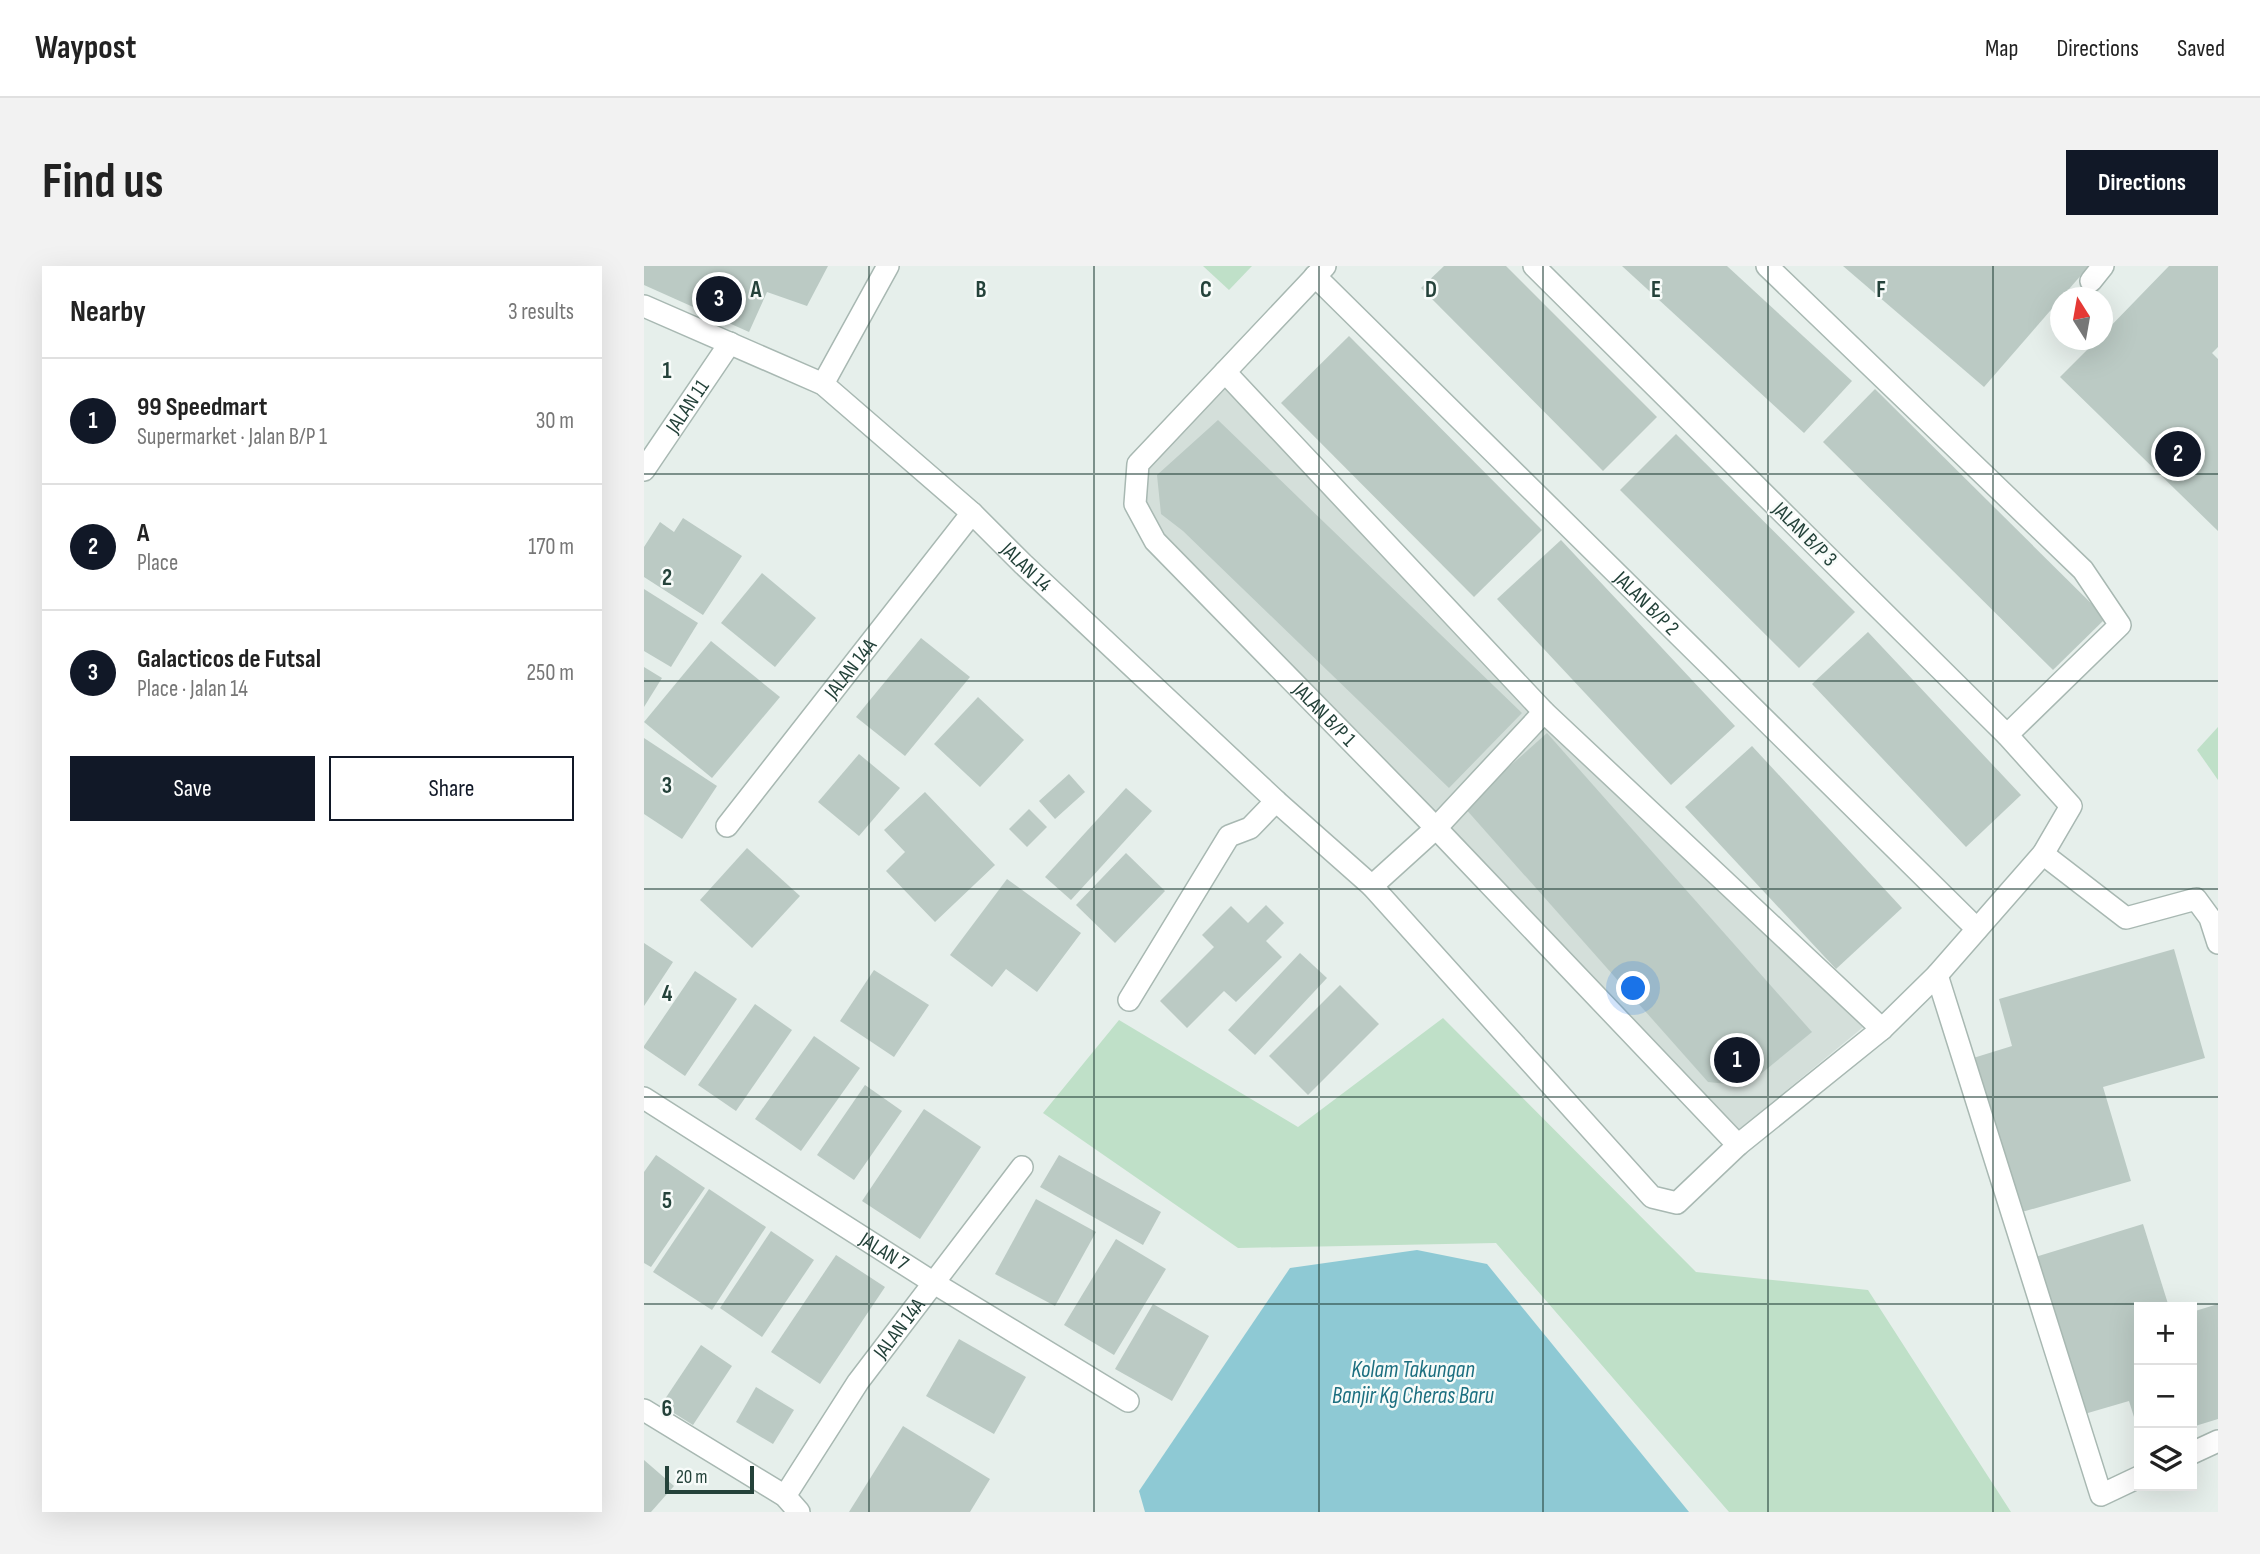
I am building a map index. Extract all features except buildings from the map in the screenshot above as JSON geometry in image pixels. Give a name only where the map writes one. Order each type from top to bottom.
[{"type":"street","points":[[823,384],[888,266]]},
{"type":"street","name":"JALAN B/P 3","points":[[1534,266],[2007,735],[2071,806],[2043,854]]},
{"type":"street","points":[[1767,266],[2083,570],[2120,625],[2007,735]]},
{"type":"street","name":"JALAN B/P 1","points":[[1320,271],[1138,464],[1135,504],[1155,541],[1436,828],[1738,1145]]},
{"type":"street","name":"JALAN B/P 2","points":[[1320,271],[1977,929]]},
{"type":"street","name":"JALAN 14","points":[[644,306],[823,384],[972,513],[1276,801],[1372,886],[1652,1197],[1677,1203],[1738,1145]]},
{"type":"street","name":"JALAN 11","points":[[644,470],[730,343]]},
{"type":"street","points":[[1225,372],[1544,712],[1882,1029]]},
{"type":"street","name":"JALAN 14A","points":[[727,826],[972,513]]},
{"type":"street","points":[[1372,886],[1436,828],[1544,712]]},
{"type":"street","points":[[1129,1000],[1229,836],[1250,828],[1276,801]]},
{"type":"street","points":[[1738,1145],[1882,1029],[1937,975],[2043,854],[2126,918],[2196,899],[2210,918],[2218,943]]},
{"type":"street","points":[[1937,975],[2101,1495],[2134,1479]]},
{"type":"street","name":"JALAN 7","points":[[644,1098],[934,1283],[1128,1401]]},
{"type":"street","name":"JALAN 14A","points":[[792,1504],[858,1382],[1022,1167]]},
{"type":"street","points":[[644,1410],[792,1504]]},
{"type":"street","points":[[2197,1451],[2218,1441]]},
{"type":"shaded area","points":[[1226,384],[1867,1024],[1738,1130],[1164,533],[1145,500],[1149,468]]},
{"type":"green space","points":[[1203,266],[1252,266],[1229,290]]},
{"type":"green space","points":[[2218,727],[2218,780],[2197,750]]},
{"type":"green space","points":[[1443,1018],[1696,1272],[1868,1290],[2011,1512],[1729,1512],[1496,1243],[1238,1248],[1043,1113],[1119,1020],[1298,1127]]},
{"type":"water","name":"Kolam Takungan Banjir Kg Cheras Baru","points":[[1417,1250],[1487,1264],[1689,1512],[1145,1512],[1139,1491],[1290,1268]]},
{"type":"place","name":"Galacticos de Futsal","points":[[719,299]]},
{"type":"place","name":"A","points":[[2178,454]]},
{"type":"place","name":"99 Speedmart","points":[[1737,1060]]}]
